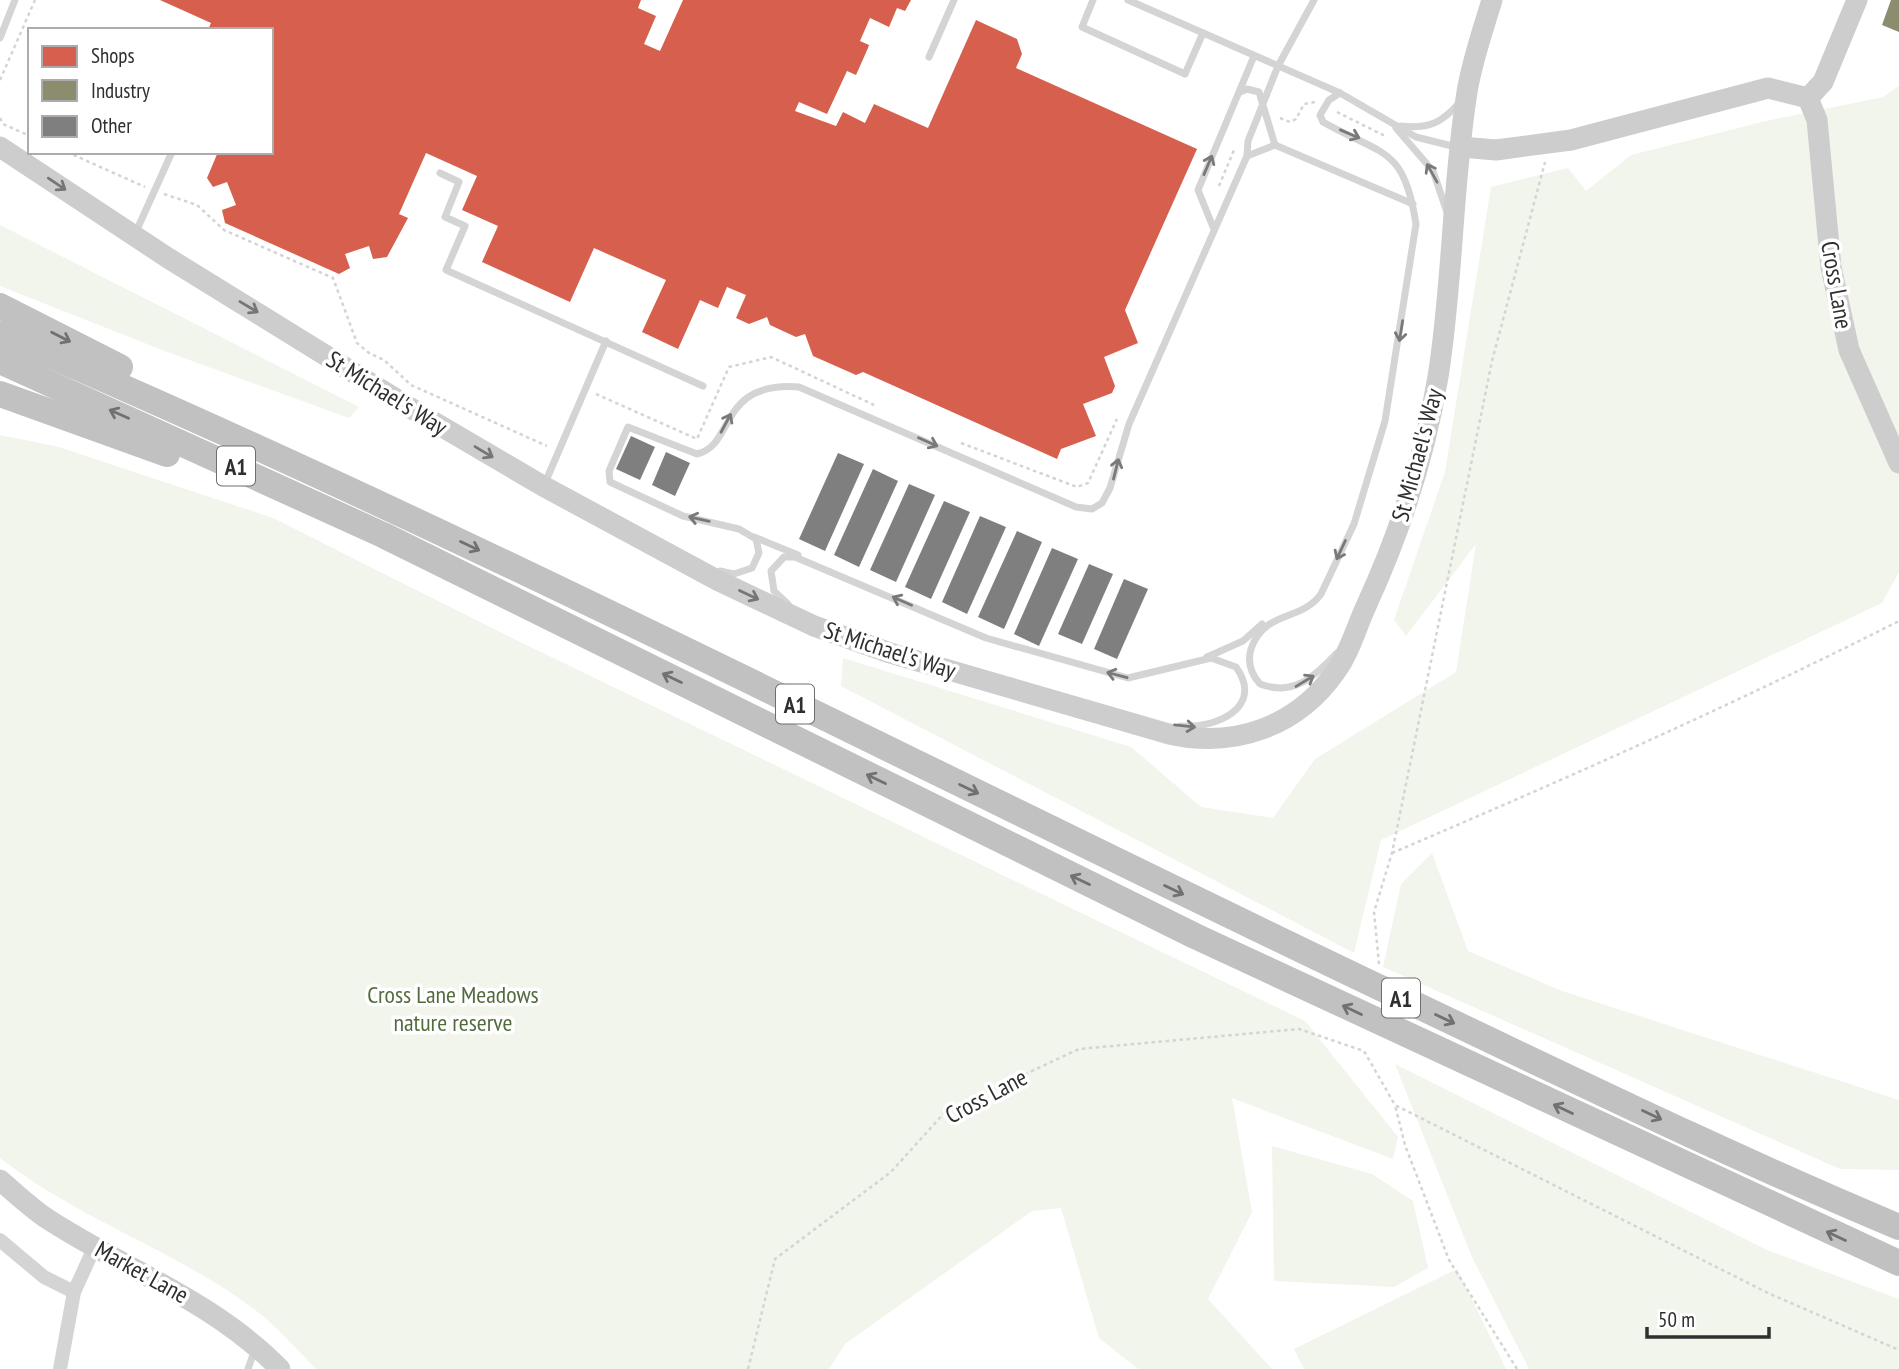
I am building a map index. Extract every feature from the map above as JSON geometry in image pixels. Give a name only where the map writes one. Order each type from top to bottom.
[{"type":"highway","points":[[0,306],[265,438],[408,517]]},
{"type":"highway","name":"A1","points":[[0,334],[122,386],[408,517],[1514,1052],[1899,1227]]},
{"type":"highway","name":"A1","points":[[0,361],[371,529],[1195,936],[1899,1263]]},
{"type":"highway","points":[[0,394],[148,446],[370,547],[468,579]]},
{"type":"street","name":"St Michael's Way","points":[[1,147],[134,236],[543,486],[659,549],[814,626],[890,653],[1169,734],[1204,740],[1241,735],[1277,724],[1309,705],[1338,669],[1379,577],[1420,457],[1438,375],[1467,90],[1492,0]]},
{"type":"street","points":[[1461,147],[1496,150],[1546,144],[1768,88],[1808,98],[1823,82],[1857,0]]},
{"type":"street","name":"Cross Lane","points":[[1808,98],[1817,120],[1831,267],[1849,350],[1899,464]]},
{"type":"street","name":"Market Lane","points":[[0,1180],[45,1217],[198,1303],[257,1345],[280,1369]]},
{"type":"street","points":[[0,1240],[44,1277],[74,1292]]},
{"type":"street","points":[[60,1369],[74,1292],[94,1246]]},
{"type":"lane","points":[[0,38],[15,0]]},
{"type":"lane","points":[[929,57],[954,0]]},
{"type":"lane","points":[[1093,0],[1082,27],[1185,74],[1203,33]]},
{"type":"lane","points":[[1128,0],[1340,93],[1393,124],[1432,142],[1461,147]]},
{"type":"lane","points":[[1314,0],[1278,66],[1248,141],[1247,156],[1213,228],[1129,424],[1110,488],[1098,507],[1087,510],[1076,507],[799,387],[766,389],[745,399],[731,413],[716,441],[703,453],[684,451],[628,427],[609,471],[610,482],[683,516],[738,529],[986,638],[1128,678],[1200,660],[1243,641],[1269,620],[1305,609],[1321,594],[1354,524],[1366,486],[1391,396],[1416,224],[1404,174],[1394,161],[1373,145],[1323,122],[1320,115],[1324,106],[1340,93]]},
{"type":"lane","points":[[1485,0],[1485,25]]},
{"type":"lane","points":[[1213,228],[1200,199],[1200,181],[1254,56]]},
{"type":"lane","points":[[1239,92],[1247,89],[1259,92],[1262,111],[1275,145]]},
{"type":"lane","points":[[1393,124],[1432,126],[1444,119],[1467,90]]},
{"type":"lane","points":[[1393,124],[1433,171],[1453,231]]},
{"type":"lane","points":[[1247,156],[1275,145],[1413,204]]},
{"type":"lane","points":[[134,236],[171,154]]},
{"type":"lane","points":[[440,173],[459,182],[445,217],[465,226],[446,270],[702,386]]},
{"type":"lane","points":[[543,486],[606,341]]},
{"type":"lane","points":[[659,549],[722,572],[744,573],[752,568],[759,553],[759,546],[752,536]]},
{"type":"lane","points":[[808,560],[784,557],[773,565],[771,581],[774,591],[814,626]]},
{"type":"lane","points":[[1282,615],[1258,634],[1250,654],[1251,670],[1260,684],[1279,689],[1301,685],[1350,641]]},
{"type":"lane","points":[[1117,718],[1200,727],[1227,717],[1244,694],[1241,674],[1229,662],[1200,660]]},
{"type":"lane","points":[[248,1369],[257,1345]]},
{"type":"path","points":[[0,80],[35,0]]},
{"type":"path","points":[[0,118],[3,124],[28,135]]},
{"type":"path","points":[[1208,213],[1237,144]]},
{"type":"path","points":[[1379,965],[1374,912],[1392,853],[1492,361],[1546,159],[1546,144]]},
{"type":"path","points":[[72,154],[155,191],[197,205],[223,230],[333,278],[357,343],[369,353],[384,360],[411,385],[547,446]]},
{"type":"path","points":[[586,387],[603,398],[697,439],[729,367],[771,357],[878,407]]},
{"type":"path","points":[[952,439],[1077,487],[1088,483],[1122,409]]},
{"type":"path","points":[[1392,853],[1557,782],[1807,668],[1899,621]]},
{"type":"path","name":"Cross Lane","points":[[748,1369],[775,1259],[891,1172],[946,1111],[1079,1049],[1299,1029],[1364,1051],[1395,1105]]},
{"type":"path","points":[[1395,1105],[1769,1293],[1899,1350]]},
{"type":"path","points":[[1395,1105],[1405,1144],[1450,1259],[1517,1369]]},
{"type":"green space","points":[[1899,86],[1899,572],[1882,603],[1381,840],[1354,953],[841,686],[843,658],[1131,747],[1201,807],[1273,818],[1315,759],[1456,672],[1476,544],[1406,636],[1394,620],[1445,472],[1491,187],[1568,168],[1586,191],[1631,155],[1766,121],[1883,97]]},
{"type":"green space","points":[[0,225],[359,407],[349,418],[162,350],[0,286]]},
{"type":"green space","name":"Cross Lane Meadows nature reserve","points":[[0,435],[59,447],[273,518],[516,640],[1305,1021],[1398,1137],[1393,1159],[1232,1098],[1252,1212],[1208,1299],[1272,1369],[1138,1369],[1099,1338],[1061,1208],[1032,1211],[845,1344],[829,1369],[316,1369],[271,1323],[224,1288],[61,1199],[0,1158]]},
{"type":"green space","points":[[1432,853],[1468,951],[1562,991],[1899,1100],[1899,1170],[1840,1169],[1383,967],[1401,884]]},
{"type":"green space","points":[[1395,1064],[1767,1250],[1899,1299],[1899,1369],[1529,1369],[1472,1257]]},
{"type":"green space","points":[[1272,1146],[1372,1174],[1413,1201],[1428,1268],[1394,1287],[1274,1281]]},
{"type":"green space","points":[[1457,1269],[1506,1369],[1304,1369],[1294,1349]]},
{"type":"building: Shops","points":[[160,0],[641,0],[638,8],[656,16],[644,44],[660,51],[683,0],[911,0],[905,11],[897,8],[889,27],[870,18],[860,41],[869,45],[856,75],[847,71],[827,114],[799,102],[795,111],[836,126],[843,112],[865,123],[874,104],[928,128],[976,20],[1017,39],[1022,54],[1016,68],[1197,149],[1125,310],[1138,343],[1104,357],[1115,386],[1112,393],[1083,404],[1096,436],[1061,449],[1057,459],[863,372],[856,375],[813,356],[805,334],[796,337],[770,325],[767,317],[749,324],[736,318],[746,295],[727,287],[718,308],[700,300],[678,349],[642,332],[666,280],[594,248],[570,302],[482,262],[498,226],[462,210],[477,176],[426,153],[399,214],[408,218],[387,257],[373,259],[369,246],[345,254],[350,268],[339,274],[225,223],[222,210],[236,205],[227,182],[213,187],[207,178],[217,154],[273,154],[273,28],[209,28],[211,23]]},
{"type":"building: Industry","points":[[1891,0],[1899,0],[1899,32],[1882,25]]},
{"type":"building: Other","points":[[631,436],[655,447],[640,480],[616,469]]},
{"type":"building: Other","points":[[666,452],[690,463],[675,496],[652,485]]},
{"type":"building: Other","points":[[838,453],[864,464],[825,551],[799,539]]},
{"type":"building: Other","points":[[873,469],[898,481],[859,567],[834,555]]},
{"type":"building: Other","points":[[909,484],[935,495],[896,582],[870,570]]},
{"type":"building: Other","points":[[944,501],[970,512],[931,599],[905,587]]},
{"type":"building: Other","points":[[980,516],[1006,527],[967,614],[942,602]]},
{"type":"building: Other","points":[[1017,531],[1042,542],[1004,629],[978,617]]},
{"type":"building: Other","points":[[1052,548],[1078,559],[1039,646],[1014,634]]},
{"type":"building: Other","points":[[1089,564],[1113,574],[1082,644],[1058,634]]},
{"type":"building: Other","points":[[1124,579],[1148,589],[1117,659],[1094,649]]}]
